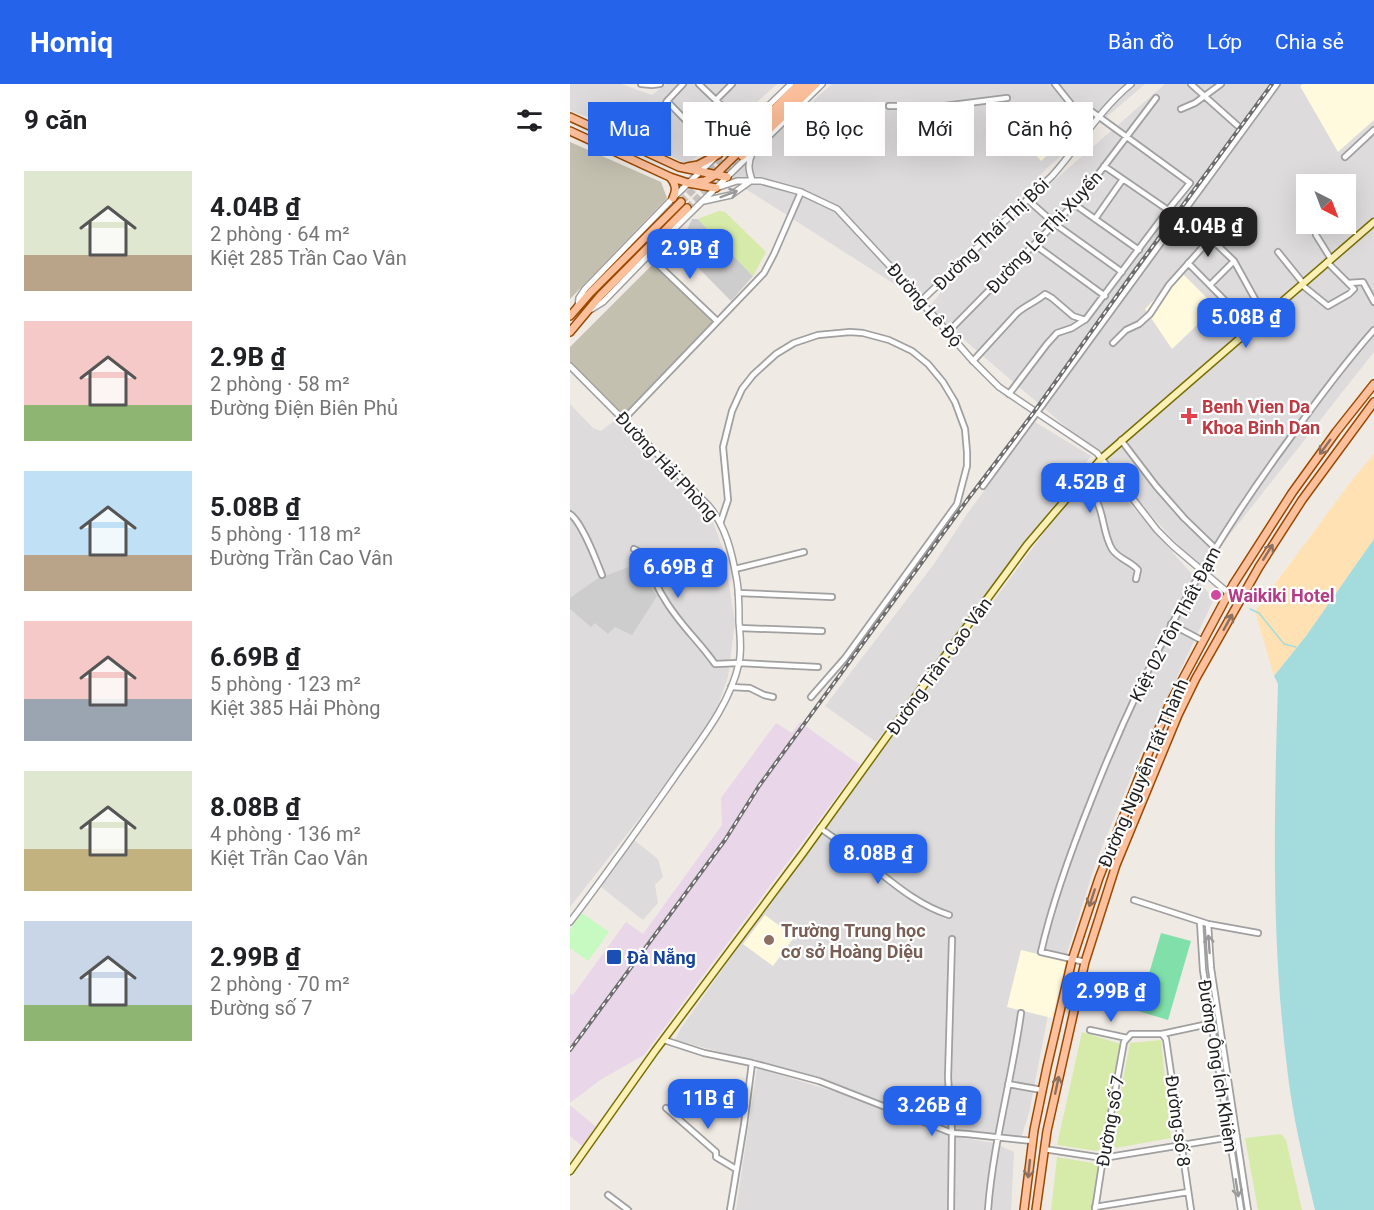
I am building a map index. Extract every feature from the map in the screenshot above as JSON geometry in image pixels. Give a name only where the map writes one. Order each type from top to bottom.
[{"type":"main road","points":[[772,111],[799,84]]},
{"type":"main road","points":[[688,183],[705,181],[715,175],[808,84]]},
{"type":"main road","points":[[772,127],[816,84]]},
{"type":"main road","points":[[570,117],[588,125]]},
{"type":"main road","points":[[570,131],[669,177],[716,188]]},
{"type":"main road","points":[[655,156],[679,167],[727,177]]},
{"type":"main road","points":[[679,167],[698,165],[715,156]]},
{"type":"main road","points":[[669,177],[676,189],[673,198]]},
{"type":"main road","points":[[570,316],[681,202]]},
{"type":"main road","points":[[570,332],[600,296],[687,208]]},
{"type":"main road","name":"Đường Trần Cao Vân","points":[[570,1172],[1027,545],[1082,480],[1121,440],[1374,222]]},
{"type":"main road","name":"Đường Nguyễn Tất Thành","points":[[1024,1210],[1032,1141],[1072,960],[1099,878],[1170,703],[1228,594],[1292,493],[1374,384]]},
{"type":"main road","name":"Đường Nguyễn Tất Thành","points":[[1036,1210],[1044,1146],[1056,1084],[1085,962],[1116,865],[1178,715],[1196,678],[1259,567],[1302,500],[1374,402]]},
{"type":"main road","points":[[1342,425],[1351,432]]},
{"type":"main road","points":[[1137,783],[1149,787]]},
{"type":"main road","points":[[1032,1141],[1044,1146]]},
{"type":"street","points":[[641,84],[660,84]]},
{"type":"street","points":[[683,84],[667,101],[683,118]]},
{"type":"street","points":[[699,84],[716,100],[732,84]]},
{"type":"street","points":[[772,103],[791,84]]},
{"type":"street","points":[[772,133],[822,84]]},
{"type":"street","points":[[1009,394],[1057,333],[1085,321],[1190,183],[1087,108],[1075,109],[1055,84]]},
{"type":"street","name":"Đường Thái Thị Bôi","points":[[921,301],[1065,162],[1098,116],[1131,84]]},
{"type":"street","points":[[1191,84],[1238,126]]},
{"type":"street","points":[[1181,109],[1191,105],[1221,84]]},
{"type":"street","points":[[983,486],[1277,84]]},
{"type":"street","points":[[889,106],[945,106],[1007,98]]},
{"type":"street","name":"Đường Lê Thị Xuyến","points":[[948,332],[1074,204],[1156,98]]},
{"type":"street","points":[[1345,157],[1374,130]]},
{"type":"street","points":[[578,307],[579,298],[585,289],[717,156]]},
{"type":"street","points":[[587,312],[603,302],[749,156]]},
{"type":"street","points":[[702,201],[729,196],[752,180],[749,171],[752,156]]},
{"type":"street","points":[[1104,166],[1168,210]]},
{"type":"street","name":"Đường Lê Độ","points":[[727,177],[737,181]]},
{"type":"street","points":[[1095,219],[1123,179]]},
{"type":"street","name":"Đường Lê Độ","points":[[716,188],[737,181],[770,182],[801,192],[837,209],[999,387],[1102,458],[1157,530],[1239,602]]},
{"type":"street","points":[[624,419],[764,273],[801,192]]},
{"type":"street","points":[[1027,199],[1055,224],[1122,272]]},
{"type":"street","points":[[1074,204],[1139,250]]},
{"type":"street","points":[[1205,233],[1202,225],[1208,214]]},
{"type":"street","points":[[1182,216],[1205,233],[1234,261],[1265,317]]},
{"type":"street","points":[[1278,252],[1303,284],[1328,306],[1354,289],[1329,261],[1316,235]]},
{"type":"street","points":[[1113,343],[1126,330],[1139,324],[1150,314],[1169,285],[1210,239]]},
{"type":"street","points":[[1035,245],[1105,296]]},
{"type":"street","points":[[648,255],[717,321]]},
{"type":"street","points":[[1210,285],[1234,261]]},
{"type":"street","points":[[1188,263],[1252,328]]},
{"type":"street","points":[[1347,282],[1363,282],[1374,302]]},
{"type":"street","points":[[973,361],[1023,307],[1038,301],[1046,294],[1073,316],[1085,321]]},
{"type":"street","name":"Kiệt 02 Tôn Thất Đạm","points":[[1072,960],[1041,952],[1047,924],[1073,847],[1105,765],[1146,674],[1201,571],[1270,464],[1374,330]]},
{"type":"street","points":[[721,522],[728,500],[723,447],[732,411],[742,389],[753,375],[776,354],[794,343],[818,335],[842,332],[863,333],[889,340],[912,351],[928,364],[943,382],[955,402],[965,429],[967,452],[967,466],[957,504],[842,662],[811,697]]},
{"type":"street","name":"Đường Hải Phòng","points":[[570,366],[708,505],[721,522],[735,569],[741,639],[739,663],[721,709],[634,836],[570,922]]},
{"type":"street","points":[[1121,440],[1156,486],[1215,548]]},
{"type":"street","points":[[1082,480],[1099,505],[1112,549],[1138,570],[1136,579]]},
{"type":"street","points":[[570,514],[580,525],[602,575]]},
{"type":"street","points":[[634,549],[644,553],[663,597],[684,627],[706,650],[715,664],[818,667]]},
{"type":"street","points":[[735,569],[804,552]]},
{"type":"street","points":[[738,594],[832,597]]},
{"type":"street","points":[[1171,624],[1203,640]]},
{"type":"street","points":[[740,628],[822,630]]},
{"type":"street","points":[[731,687],[750,688],[773,697]]},
{"type":"street","points":[[820,828],[921,903],[949,915]]},
{"type":"street","points":[[1134,900],[1200,922],[1258,933]]},
{"type":"street","name":"Đường Ông Ích Khiêm","points":[[1200,922],[1203,970],[1241,1210]]},
{"type":"street","name":"Đường Ông Ích Khiêm","points":[[1208,924],[1211,969],[1248,1210]]},
{"type":"street","points":[[951,1210],[952,1133],[948,1078],[952,939]]},
{"type":"street","points":[[1072,960],[1085,962]]},
{"type":"street","points":[[988,1210],[990,1181],[1021,1013]]},
{"type":"street","points":[[1090,1030],[1129,1036],[1162,1034],[1219,1022]]},
{"type":"street","name":"Đường số 8","points":[[1162,1034],[1166,1039],[1191,1210]]},
{"type":"street","name":"Đường số 7","points":[[1095,1208],[1124,1044],[1129,1036]]},
{"type":"street","points":[[664,1040],[704,1053],[819,1081],[952,1133],[1032,1141]]},
{"type":"street","points":[[730,1210],[752,1063]]},
{"type":"street","points":[[1008,1084],[1042,1090]]},
{"type":"street","points":[[666,1108],[716,1152],[716,1157],[736,1169]]},
{"type":"street","points":[[1044,1146],[1103,1158],[1237,1136]]},
{"type":"street","points":[[1095,1208],[1188,1192]]},
{"type":"street","points":[[608,1195],[628,1210]]},
{"type":"shaded area","points":[[570,84],[621,84],[652,95],[666,84],[777,84],[757,102],[683,102],[683,156],[697,156],[687,165],[671,156],[671,102],[588,102],[588,117],[570,111]]},
{"type":"shaded area","points":[[832,84],[1145,84],[1093,129],[1093,102],[986,102],[986,156],[1061,156],[921,301],[727,177],[751,156],[772,156],[772,137],[784,127],[784,156],[885,156],[885,102],[812,102]]},
{"type":"shaded area","points":[[1165,84],[1374,84],[1374,352],[1201,571],[1094,451],[928,309],[972,252],[1082,156],[1093,156],[1093,147]]},
{"type":"shaded area","points":[[1303,84],[1374,84],[1374,120],[1338,152],[1300,86]]},
{"type":"shaded area","points":[[570,142],[588,150],[588,156],[602,156],[661,182],[667,198],[570,299]]},
{"type":"shaded area","points":[[1037,156],[1046,156],[1041,161]]},
{"type":"shaded area","points":[[692,219],[698,219],[753,276],[731,301],[673,242],[687,230]]},
{"type":"shaded area","points":[[655,262],[717,321],[624,419],[570,366],[570,347]]},
{"type":"shaded area","points":[[1181,272],[1216,307],[1172,349],[1145,309]]},
{"type":"shaded area","points":[[570,404],[593,428],[601,431],[616,419],[710,514],[723,549],[735,622],[728,677],[715,714],[646,810],[570,907]]},
{"type":"shaded area","points":[[1035,422],[1091,456],[876,742],[825,706],[934,564],[967,514]]},
{"type":"shaded area","points":[[1093,476],[1106,477],[1214,599],[1142,751],[1097,859],[1049,1010],[1029,1113],[1019,1144],[956,1130],[922,1119],[815,1077],[675,1040],[681,1028],[773,898],[1052,522]]},
{"type":"shaded area","points":[[634,565],[657,596],[632,635],[615,627],[608,634],[595,623],[591,627],[570,609],[570,598],[597,579]]},
{"type":"shaded area","points":[[800,722],[860,765],[644,1055],[600,1080],[570,1103],[570,994],[573,995],[626,922],[643,934],[722,825],[721,798],[776,723],[792,733]]},
{"type":"shaded area","points":[[634,840],[658,859],[663,877],[655,885],[658,903],[643,920],[601,887]]},
{"type":"shaded area","name":"Trường Trung học cơ sở Hoàng Diệu","points":[[765,915],[788,932],[795,923],[801,928],[773,966],[743,944]]},
{"type":"shaded area","points":[[1021,950],[1066,961],[1052,1018],[1007,1007]]},
{"type":"shaded area","points":[[757,1068],[849,1096],[945,1135],[994,1143],[1014,1152],[1011,1210],[736,1210]]},
{"type":"shaded area","points":[[570,1105],[596,1127],[582,1146],[570,1136]]},
{"type":"green space","points":[[719,211],[725,212],[766,252],[753,276],[698,219]]},
{"type":"green space","points":[[582,913],[609,932],[588,961],[570,948],[570,930]]},
{"type":"green space","points":[[1161,933],[1191,941],[1168,1020],[1138,1011]]},
{"type":"green space","points":[[1082,1032],[1120,1044],[1102,1148],[1097,1151],[1057,1145]]},
{"type":"green space","points":[[1161,1040],[1171,1138],[1116,1148],[1111,1142],[1130,1043]]},
{"type":"green space","points":[[1281,1134],[1286,1140],[1302,1210],[1258,1210],[1245,1138]]},
{"type":"green space","points":[[1057,1157],[1098,1164],[1092,1210],[1051,1210]]},
{"type":"sand","points":[[1374,454],[1374,539],[1306,636],[1274,676],[1255,611],[1352,480]]},
{"type":"water","points":[[1374,539],[1374,1210],[1315,1210],[1292,1103],[1278,972],[1275,780],[1278,684],[1274,676],[1306,636]]},
{"type":"waterway","points":[[1250,609],[1259,613],[1284,644],[1296,647]]},
{"type":"tunnel","points":[[681,202],[727,156]]},
{"type":"tunnel","points":[[687,208],[742,156]]},
{"type":"railway","points":[[570,1050],[725,840],[759,786],[1272,84]]},
{"type":"place","name":"Benh Vien Da Khoa Binh Dan","points":[[1189,416]]},
{"type":"place","name":"Waikiki Hotel","points":[[1216,595]]},
{"type":"place","name":"Trường Trung học cơ sở Hoàng Diệu","points":[[769,940]]},
{"type":"place","name":"Đà Nẵng","points":[[614,957]]}]
